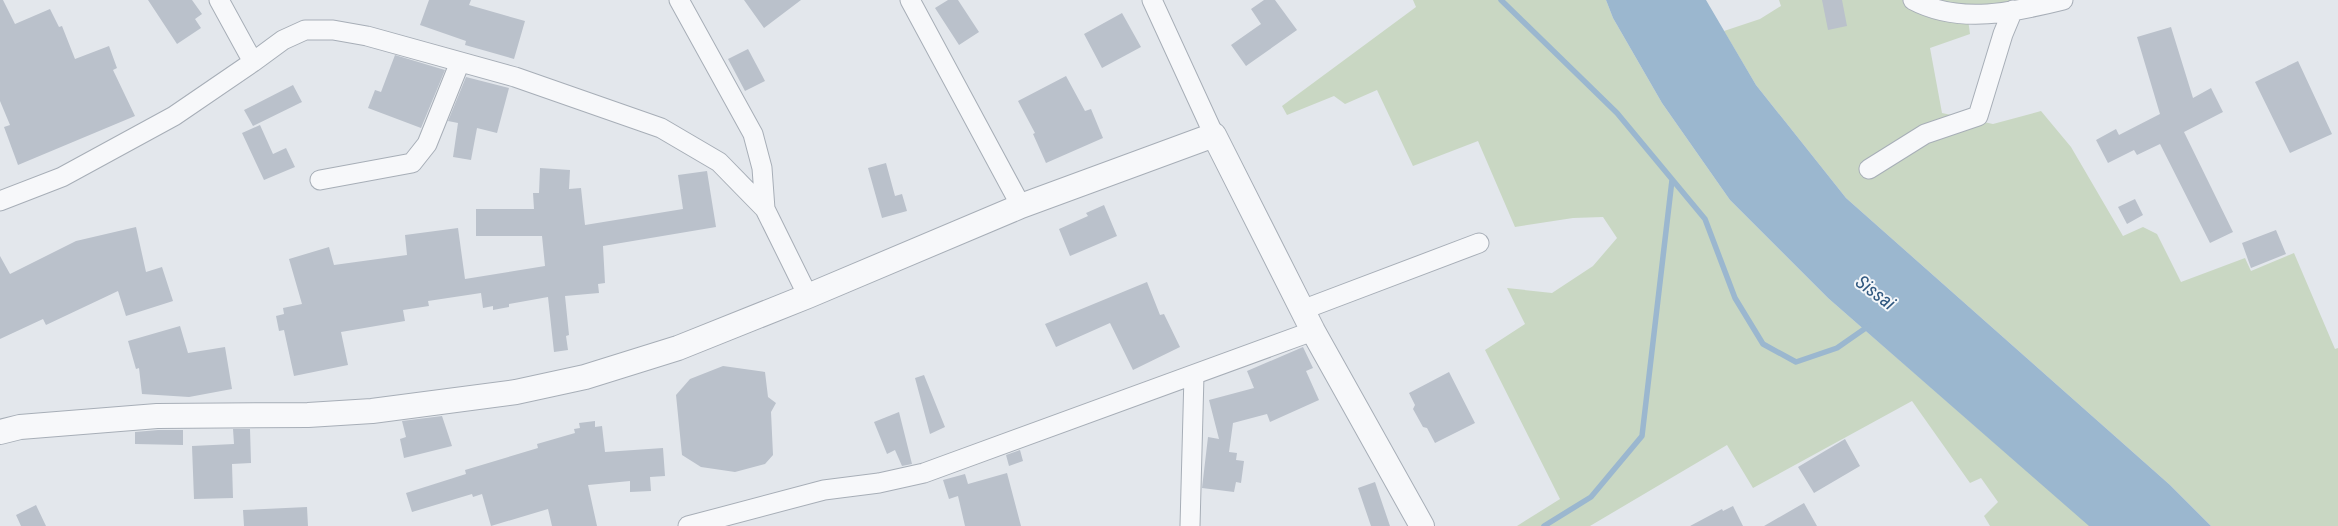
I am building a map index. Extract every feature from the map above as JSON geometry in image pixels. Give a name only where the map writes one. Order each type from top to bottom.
[{"type":"street","points":[[219,0],[252,62]]},
{"type":"street","points":[[679,0],[753,134],[762,168],[765,209]]},
{"type":"street","points":[[910,0],[1021,206]]},
{"type":"street","points":[[1152,0],[1214,135],[1302,310],[1422,526]]},
{"type":"street","points":[[1913,0],[1953,14],[1982,15],[2064,0]]},
{"type":"street","points":[[1869,169],[1925,134],[1978,116],[2003,34],[2013,10]]},
{"type":"street","points":[[0,201],[62,177],[174,116],[283,40],[305,30],[333,30],[367,36],[515,77],[661,128],[719,162],[765,209],[808,296]]},
{"type":"street","points":[[320,180],[412,163],[418,158],[426,144],[460,62]]},
{"type":"street","points":[[0,432],[20,427],[157,416],[308,415],[372,411],[516,392],[585,377],[678,348],[808,296],[1021,206],[1214,135]]},
{"type":"street","points":[[1302,310],[1478,243]]},
{"type":"street","points":[[688,526],[824,490],[879,483],[924,473],[1313,331]]},
{"type":"street","points":[[1190,526],[1194,375]]},
{"type":"green space","points":[[1413,0],[1606,0],[1613,18],[1662,103],[1730,200],[1828,298],[2090,526],[1990,526],[1984,516],[1998,502],[1981,478],[1970,483],[1912,401],[1753,488],[1727,445],[1590,526],[1517,526],[1560,499],[1485,350],[1525,324],[1507,288],[1552,293],[1593,266],[1617,238],[1603,217],[1573,218],[1515,227],[1478,141],[1413,166],[1377,90],[1345,104],[1334,96],[1287,115],[1282,106],[1416,7]]},
{"type":"green space","points":[[1779,0],[2033,0],[2008,5],[1966,4],[1970,34],[1930,48],[1942,113],[1993,124],[2041,111],[2071,147],[2123,236],[2143,227],[2157,234],[2181,282],[2245,258],[2251,271],[2294,253],[2335,349],[2338,348],[2338,526],[2211,526],[2170,485],[1846,198],[1756,85],[1724,31],[1760,19],[1781,6]]},
{"type":"water","name":"Sissai","points":[[1606,0],[1706,0],[1756,85],[1846,198],[2170,485],[2211,526],[2089,526],[1828,298],[1730,200],[1662,103],[1613,18]]},
{"type":"building","points":[[0,0],[3,0],[15,24],[50,9],[59,27],[62,26],[75,59],[109,46],[117,68],[113,70],[135,116],[18,165],[4,127],[10,125],[0,101]]},
{"type":"building","points":[[148,0],[192,0],[202,14],[195,19],[201,28],[177,44]]},
{"type":"building","points":[[429,0],[471,0],[469,5],[525,21],[514,59],[465,45],[466,41],[420,25]]},
{"type":"building","points":[[744,0],[801,0],[764,28]]},
{"type":"building","points":[[948,0],[958,0],[979,32],[959,45],[935,8]]},
{"type":"building","points":[[1264,0],[1275,0],[1297,30],[1246,66],[1231,45],[1261,24],[1251,9]]},
{"type":"building","points":[[1822,0],[1842,0],[1847,26],[1828,30]]},
{"type":"building","points":[[1122,13],[1141,47],[1102,68],[1084,34]]},
{"type":"building","points":[[2171,27],[2193,98],[2211,88],[2223,112],[2184,132],[2233,232],[2210,243],[2160,144],[2137,155],[2134,150],[2108,163],[2096,140],[2116,129],[2119,135],[2160,114],[2137,37]]},
{"type":"building","points":[[748,49],[765,81],[745,91],[728,59]]},
{"type":"building","points":[[395,55],[445,70],[421,128],[368,108],[375,90],[381,92]]},
{"type":"building","points":[[2298,61],[2332,134],[2290,153],[2255,82]]},
{"type":"building","points":[[1066,76],[1085,111],[1091,109],[1103,138],[1046,163],[1033,134],[1035,133],[1018,101]]},
{"type":"building","points":[[466,77],[509,88],[497,133],[477,128],[471,160],[453,157],[458,123],[448,121]]},
{"type":"building","points":[[293,85],[302,102],[253,126],[244,110]]},
{"type":"building","points":[[260,125],[273,154],[286,148],[295,167],[264,180],[242,133]]},
{"type":"building","points":[[886,163],[895,196],[902,194],[907,211],[882,218],[868,168]]},
{"type":"building","points":[[540,168],[570,170],[569,189],[581,188],[585,225],[683,209],[678,175],[707,171],[716,227],[603,246],[605,283],[598,284],[599,293],[565,296],[569,335],[566,336],[568,350],[554,352],[548,297],[509,304],[509,307],[493,310],[493,306],[483,308],[481,293],[428,301],[429,306],[403,310],[405,321],[341,332],[348,365],[294,376],[284,330],[279,331],[276,316],[284,314],[283,308],[302,304],[289,259],[329,247],[334,265],[407,255],[405,235],[458,228],[465,279],[545,266],[542,236],[476,236],[476,209],[534,209],[533,193],[539,193]]},
{"type":"building","points":[[2135,199],[2143,215],[2127,224],[2118,207]]},
{"type":"building","points":[[1104,205],[1117,236],[1070,256],[1059,229],[1088,216],[1086,213]]},
{"type":"building","points":[[136,227],[146,272],[162,267],[173,301],[126,316],[118,291],[46,325],[43,319],[0,339],[0,256],[10,274],[76,241]]},
{"type":"building","points":[[2276,230],[2286,254],[2251,268],[2242,243]]},
{"type":"building","points":[[1147,282],[1160,315],[1164,314],[1180,347],[1133,370],[1110,323],[1056,347],[1045,324]]},
{"type":"building","points":[[180,326],[188,353],[225,347],[232,389],[189,397],[142,394],[139,368],[136,369],[128,341]]},
{"type":"building","points":[[1303,347],[1313,368],[1306,371],[1319,400],[1270,422],[1267,414],[1233,423],[1229,452],[1237,453],[1236,460],[1244,461],[1241,483],[1236,482],[1234,492],[1202,488],[1208,437],[1219,439],[1209,400],[1254,388],[1247,371]]},
{"type":"building","points":[[723,366],[765,372],[768,397],[776,403],[771,412],[773,455],[765,464],[735,472],[701,467],[682,455],[676,395],[690,379]]},
{"type":"building","points":[[1449,372],[1475,423],[1435,443],[1413,409],[1415,405],[1409,393]]},
{"type":"building","points":[[924,375],[945,427],[930,434],[915,378]]},
{"type":"building","points":[[899,412],[912,464],[902,466],[895,450],[887,454],[874,422]]},
{"type":"building","points":[[442,416],[452,446],[404,458],[400,439],[406,437],[402,421]]},
{"type":"building","points":[[595,421],[595,427],[602,426],[605,452],[663,448],[665,476],[650,477],[651,491],[630,492],[630,481],[588,485],[597,526],[552,526],[548,509],[491,526],[482,494],[473,497],[472,494],[412,512],[406,493],[466,474],[465,470],[538,448],[537,444],[575,433],[574,429],[580,428],[579,423]]},
{"type":"building","points":[[233,429],[250,429],[251,463],[232,464],[233,498],[194,499],[192,446],[234,444]]},
{"type":"building","points":[[183,430],[183,445],[135,444],[135,432]]},
{"type":"building","points":[[1845,439],[1860,466],[1814,493],[1798,467]]},
{"type":"building","points":[[1020,450],[1023,461],[1009,466],[1006,455]]},
{"type":"building","points":[[1007,473],[1021,526],[965,526],[958,496],[949,499],[943,480],[965,474],[968,484]]},
{"type":"building","points":[[1375,482],[1390,526],[1371,526],[1358,488]]},
{"type":"building","points":[[1804,503],[1817,526],[1764,526]]},
{"type":"building","points":[[36,505],[46,526],[21,526],[16,515]]},
{"type":"building","points":[[1733,506],[1743,526],[1690,526],[1722,509],[1723,511]]},
{"type":"building","points":[[307,507],[308,526],[244,526],[243,510]]},
{"type":"waterway","points":[[1501,0],[1617,113],[1705,219],[1735,298],[1763,344],[1796,362],[1837,348],[1870,325]]},
{"type":"waterway","points":[[1544,526],[1591,497],[1642,436],[1672,180]]}]
